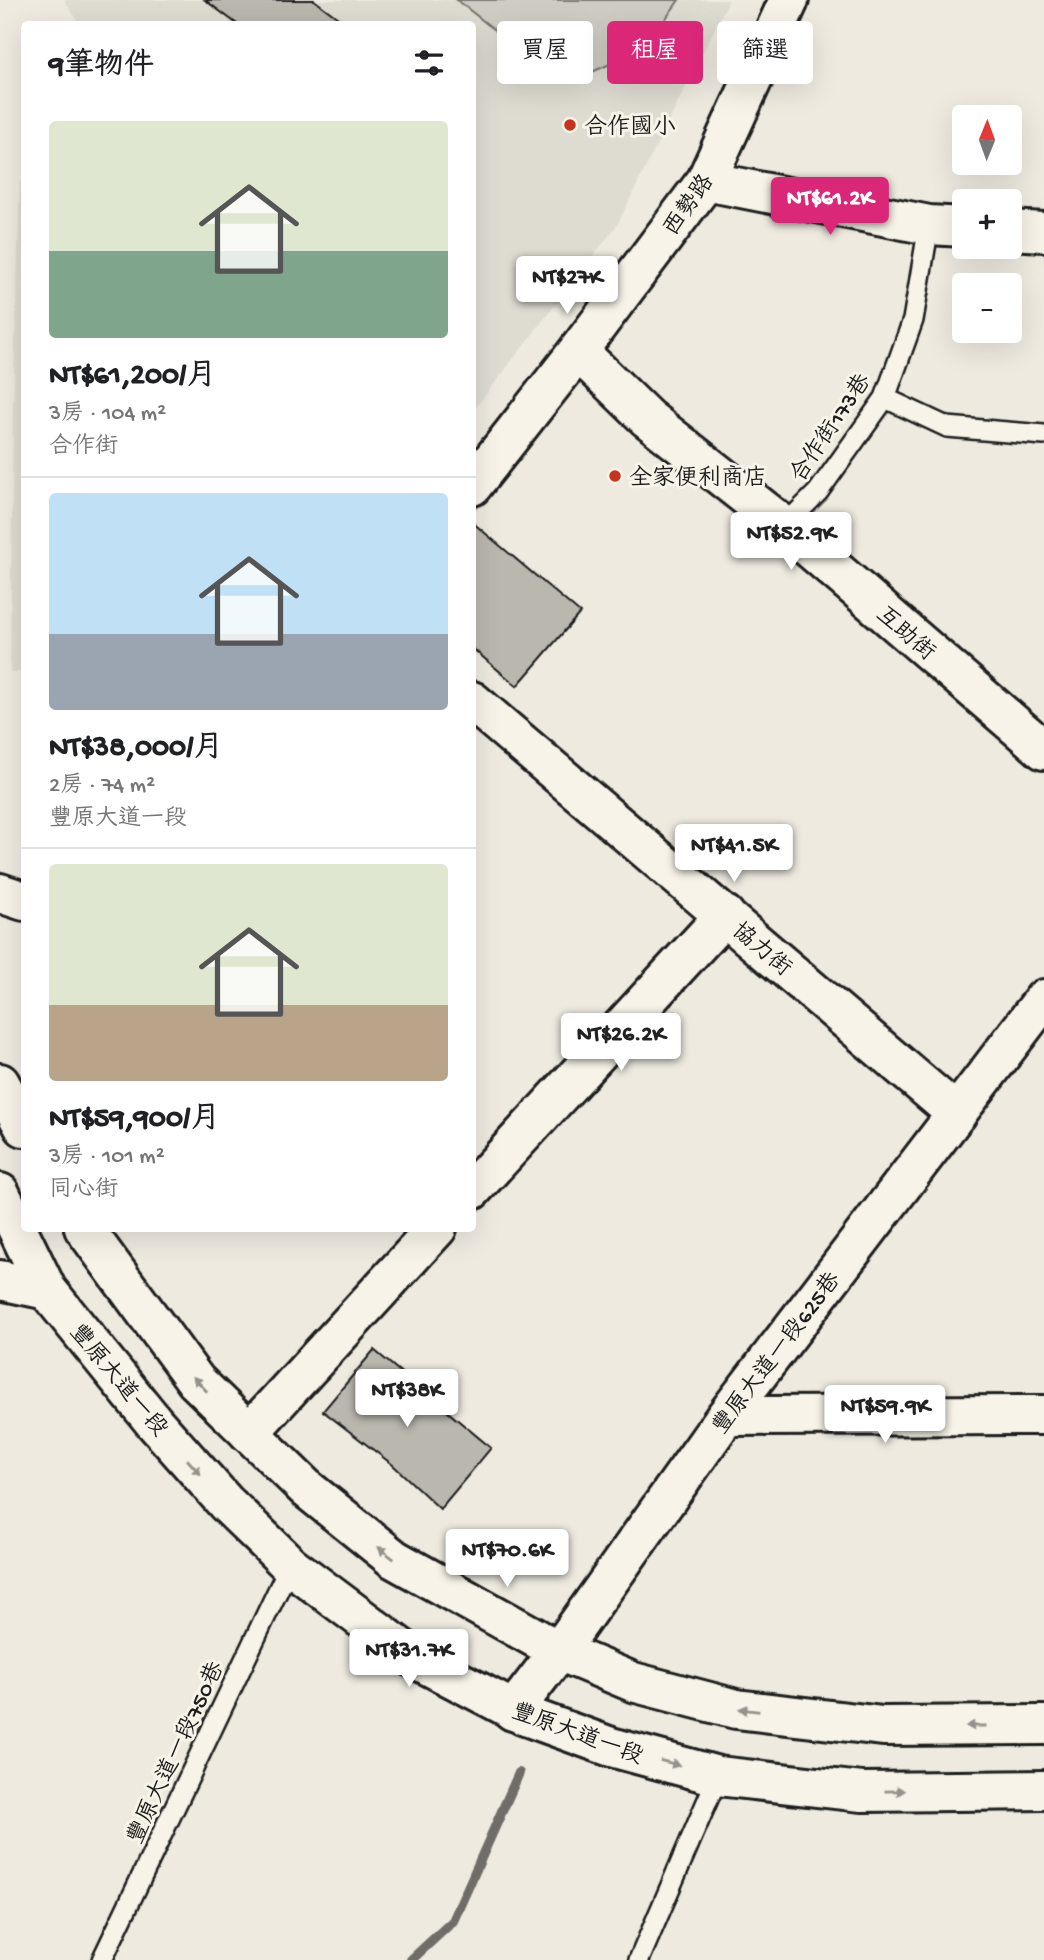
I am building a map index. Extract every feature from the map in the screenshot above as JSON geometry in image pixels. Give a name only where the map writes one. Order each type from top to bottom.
[{"type":"street","name":"西勢路","points":[[476,481],[706,181],[789,0]]},
{"type":"street","points":[[706,181],[946,226]]},
{"type":"street","points":[[1022,231],[1044,232]]},
{"type":"street","name":"互助街","points":[[578,351],[647,418],[784,526],[1044,750]]},
{"type":"street","name":"協力街","points":[[476,704],[957,1114]]},
{"type":"street","points":[[0,893],[21,900]]},
{"type":"street","points":[[476,1186],[725,915]]},
{"type":"street","name":"豐原大道一段625巷","points":[[513,1711],[559,1651],[726,1416],[1044,999]]},
{"type":"street","points":[[7,1082],[21,1119]]},
{"type":"street","name":"豐原大道一段","points":[[0,1193],[47,1290],[154,1422],[226,1503],[289,1565],[414,1658],[513,1711],[611,1747],[718,1776],[862,1792],[1044,1790]]},
{"type":"street","points":[[88,1232],[195,1381],[307,1489],[394,1559],[559,1651],[633,1682],[736,1709],[883,1726],[1044,1725]]},
{"type":"street","points":[[249,1433],[433,1232]]},
{"type":"street","points":[[0,1280],[47,1290]]},
{"type":"street","points":[[726,1416],[1044,1415]]},
{"type":"lane","name":"合作街173巷","points":[[784,526],[818,492],[885,398],[946,226]]},
{"type":"lane","points":[[885,398],[947,427],[1044,435]]},
{"type":"lane","name":"豐原大道一段750巷","points":[[102,1960],[289,1565]]},
{"type":"lane","points":[[639,1960],[718,1776]]},
{"type":"shaded area","name":"合作國小","points":[[64,0],[729,0],[703,52],[703,21],[607,21],[607,84],[687,84],[617,225],[476,407],[476,21],[76,21]]},
{"type":"shaded area","points":[[457,0],[679,0],[664,21],[607,21],[607,65],[593,72],[593,21],[497,21],[497,32]]},
{"type":"shaded area","points":[[20,182],[21,672],[10,672],[13,407]]},
{"type":"building","points":[[205,0],[314,0],[342,21],[233,21]]},
{"type":"building","points":[[476,525],[580,613],[517,686],[476,651]]},
{"type":"building","points":[[374,1350],[491,1448],[440,1509],[393,1465],[323,1411]]},
{"type":"waterway","points":[[411,1960],[453,1921],[519,1773]]},
{"type":"place","name":"合作國小","points":[[570,125]]},
{"type":"place","name":"全家便利商店","points":[[615,476]]}]
